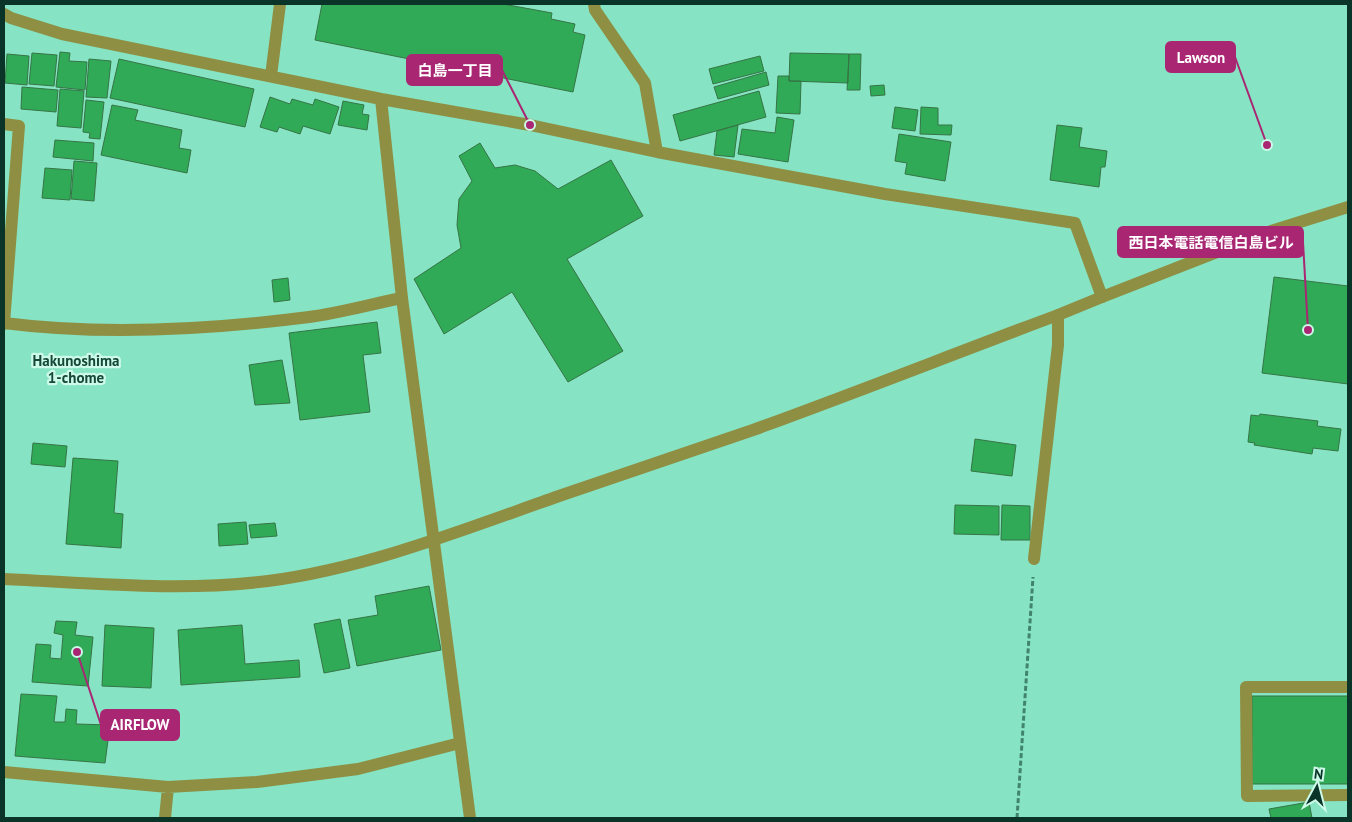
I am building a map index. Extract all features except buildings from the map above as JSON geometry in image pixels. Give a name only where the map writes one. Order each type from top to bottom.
[{"type":"street","points":[[271,76],[280,4]]},
{"type":"street","points":[[594,4],[595,10],[645,83],[657,152]]},
{"type":"street","points":[[4,14],[62,34],[381,98],[530,125],[657,152],[885,194],[1075,223],[1102,297]]},
{"type":"street","points":[[381,98],[402,298],[470,818]]},
{"type":"street","points":[[4,124],[19,126],[4,323],[50,328],[146,330],[205,328],[310,317],[402,298]]},
{"type":"street","points":[[4,579],[156,587],[251,583],[271,581],[369,560],[434,540],[754,429],[1058,315],[1272,231],[1348,207]]},
{"type":"street","points":[[1034,559],[1058,344],[1058,315]]},
{"type":"street","points":[[1348,687],[1246,687],[1247,796],[1348,795]]},
{"type":"street","points":[[4,772],[168,787],[257,782],[358,769],[460,744]]},
{"type":"street","points":[[165,818],[168,787]]},
{"type":"path","points":[[1017,818],[1034,559]]},
{"type":"place","name":"白島一丁目","points":[[530,125]]},
{"type":"place","name":"Lawson","points":[[1267,145]]},
{"type":"place","name":"西日本電話電信白島ビル","points":[[1308,330]]},
{"type":"place","name":"AIRFLOW","points":[[77,652]]},
{"type":"district","name":"Hakunoshima 1-chome","points":[[76,370]]}]
